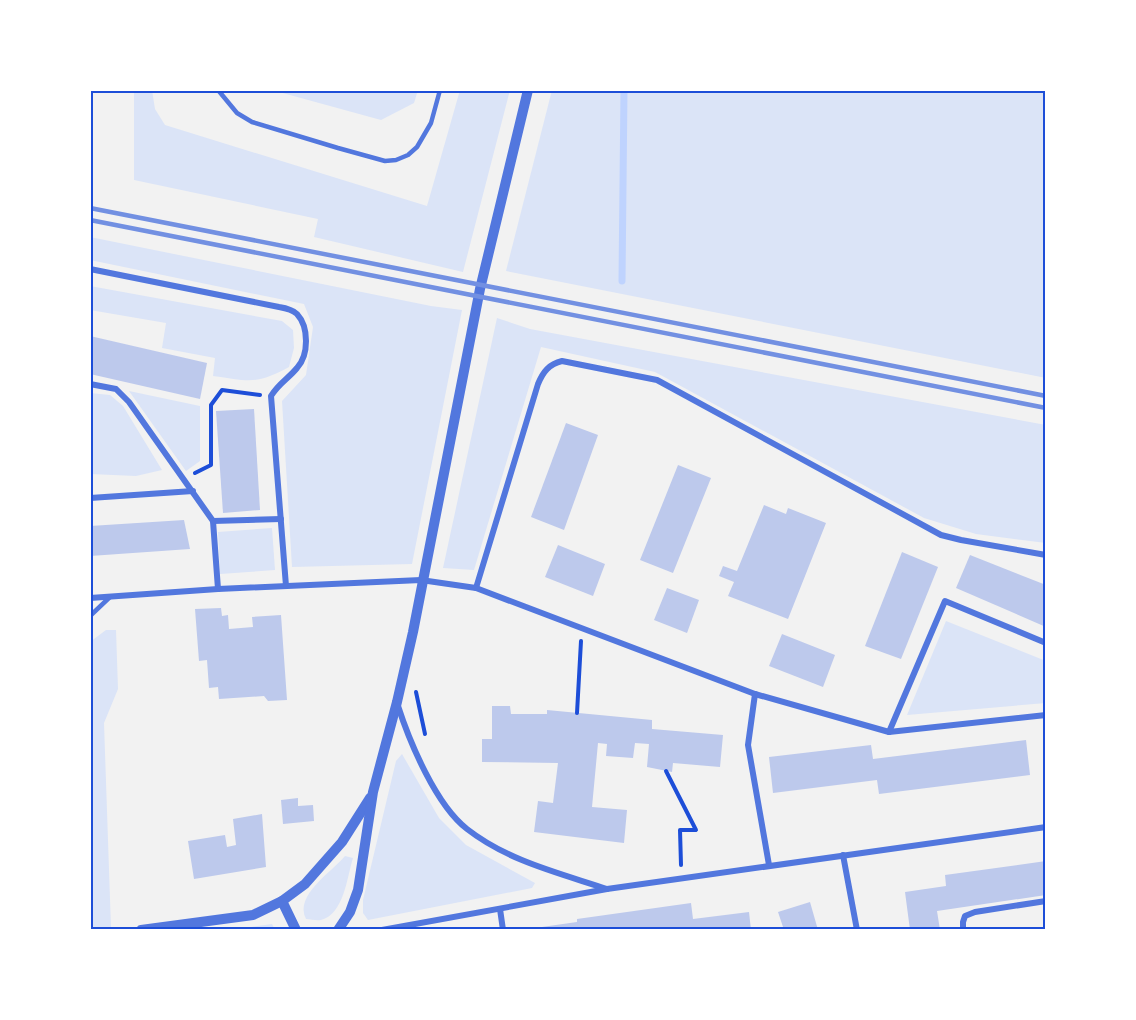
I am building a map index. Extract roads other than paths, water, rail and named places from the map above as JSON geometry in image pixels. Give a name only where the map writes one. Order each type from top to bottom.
[{"type":"street","points":[[338,930],[350,912],[358,890],[373,792],[397,702],[418,608],[480,289],[528,90]]},
{"type":"street","points":[[90,269],[279,307],[296,312],[304,324],[306,338],[304,354],[299,367],[279,384],[271,396],[286,586]]},
{"type":"street","points":[[476,588],[538,384],[547,368],[562,361],[657,380],[941,535],[1046,555]]},
{"type":"street","points":[[90,384],[116,389],[129,402],[213,521],[218,589]]},
{"type":"street","points":[[90,498],[193,491]]},
{"type":"street","points":[[213,521],[281,519]]},
{"type":"street","points":[[90,598],[218,589],[421,580],[476,588],[755,694],[889,732],[1046,715]]},
{"type":"street","points":[[889,732],[945,601],[1046,643]]},
{"type":"street","points":[[755,694],[748,745],[770,865]]},
{"type":"street","points":[[397,702],[405,729],[428,778],[465,828],[493,847],[521,860],[607,889]]},
{"type":"street","points":[[141,930],[253,915],[282,901],[305,884],[342,842],[373,792]]},
{"type":"street","points":[[382,930],[607,889],[1046,827]]},
{"type":"street","points":[[843,855],[857,930]]},
{"type":"street","points":[[282,901],[296,930]]},
{"type":"street","points":[[963,930],[965,915],[1046,901]]},
{"type":"street","points":[[500,909],[503,930]]},
{"type":"lane","points":[[218,90],[237,113],[252,122],[385,160],[396,160],[408,155],[417,147],[431,123],[440,90]]},
{"type":"lane","points":[[90,616],[111,597]]},
{"type":"waterway","points":[[622,281],[624,90]]},
{"type":"railway","points":[[90,208],[1046,396]]},
{"type":"railway","points":[[90,220],[1046,408]]}]
